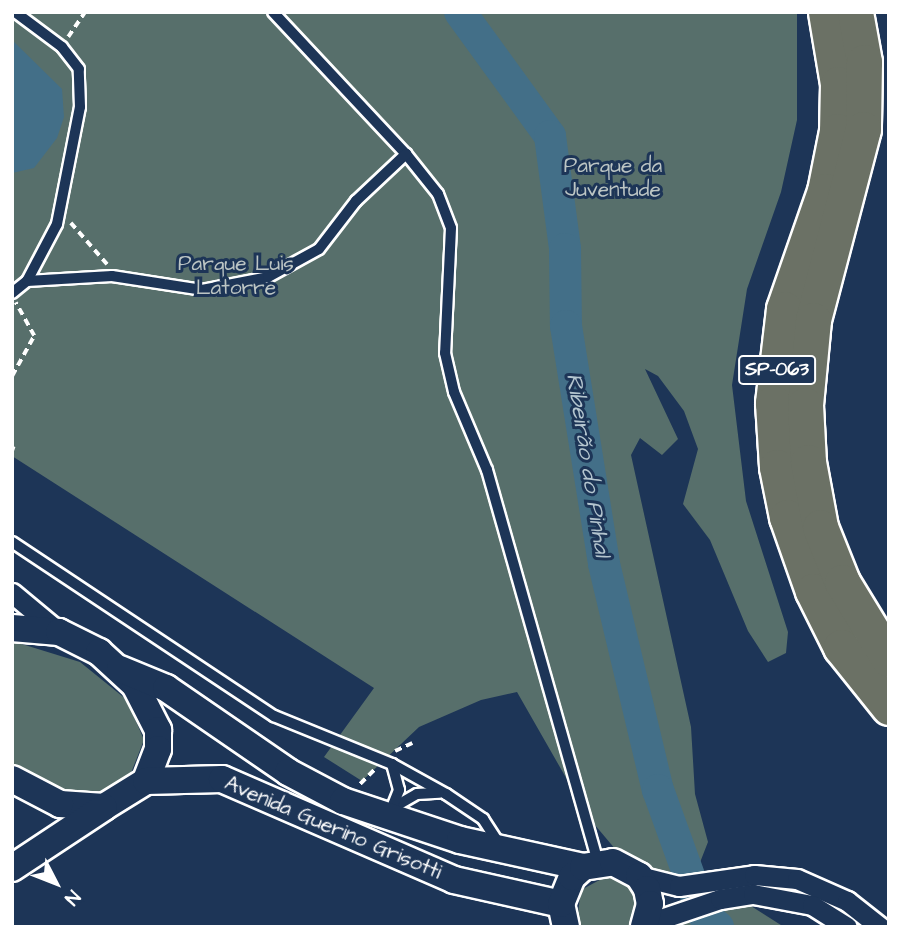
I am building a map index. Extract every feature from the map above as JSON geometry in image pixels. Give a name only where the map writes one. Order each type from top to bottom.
[{"type":"highway","name":"SP-063","points":[[826,12],[838,84],[837,131],[825,191],[784,309],[773,402],[777,467],[787,517],[813,591],[841,647],[889,707]]},
{"type":"highway","name":"SP-063","points":[[855,12],[864,62],[863,129],[813,320],[805,405],[808,462],[820,527],[842,582],[889,659]]},
{"type":"main road","points":[[12,628],[59,632],[79,639],[120,669],[151,708],[158,730],[158,749],[146,781],[12,868]]},
{"type":"main road","name":"Avenida Guerino Grisotti","points":[[120,669],[166,688],[288,772],[391,812],[500,847],[591,865],[613,862],[639,876]]},
{"type":"main road","points":[[12,779],[60,804],[104,807]]},
{"type":"main road","name":"Avenida Guerino Grisotti","points":[[146,781],[222,779],[454,880],[563,915]]},
{"type":"main road","points":[[563,915],[572,877],[591,865]]},
{"type":"main road","points":[[639,876],[650,904],[645,925]]},
{"type":"street","points":[[12,593],[59,632]]},
{"type":"street","points":[[639,876],[679,886],[722,877],[797,879],[847,901],[880,927]]},
{"type":"street","points":[[645,925],[720,899],[784,896],[813,905],[847,927]]},
{"type":"lane","points":[[12,296],[27,281],[57,224],[80,107],[79,69],[62,47],[15,12]]},
{"type":"lane","points":[[274,12],[406,154],[438,194],[451,228],[445,353],[454,392],[487,470],[591,865]]},
{"type":"lane","points":[[27,281],[79,274],[125,279],[162,287],[229,288],[299,264],[319,249],[383,172],[406,154]]},
{"type":"lane","points":[[12,542],[274,716],[392,764],[446,794],[483,819],[500,847]]},
{"type":"lane","points":[[391,812],[400,790],[392,764]]},
{"type":"lane","points":[[391,812],[427,791],[446,794]]},
{"type":"path","points":[[62,47],[85,12]]},
{"type":"path","points":[[63,199],[87,247],[125,279]]},
{"type":"path","points":[[12,296],[34,336],[12,376]]},
{"type":"green space","points":[[12,12],[797,12],[797,120],[781,192],[747,289],[732,385],[746,501],[788,632],[786,653],[768,662],[748,631],[710,540],[683,504],[698,449],[684,411],[658,376],[645,369],[678,439],[662,455],[640,438],[631,455],[691,727],[695,794],[708,842],[699,865],[672,878],[616,850],[589,818],[517,692],[481,700],[419,727],[362,781],[324,757],[374,688],[12,456]]},
{"type":"green space","points":[[12,641],[80,662],[127,700],[144,740],[129,778],[103,795],[66,794],[12,770]]},
{"type":"green space","points":[[607,876],[634,889],[639,903],[632,927],[582,927],[577,920],[581,890]]},
{"type":"green space","points":[[743,901],[784,927],[668,927],[670,925]]},
{"type":"water","points":[[12,40],[62,89],[64,117],[57,138],[34,168],[12,173]]},
{"type":"waterway","name":"Ribeirão do Pinhal","points":[[460,12],[550,136],[565,249],[566,326],[604,564],[658,790],[703,914],[718,927]]},
{"type":"park label","name":"Parque da Juventude","points":[[613,178]]},
{"type":"park label","name":"Parque Luis Latorre","points":[[236,276]]}]
